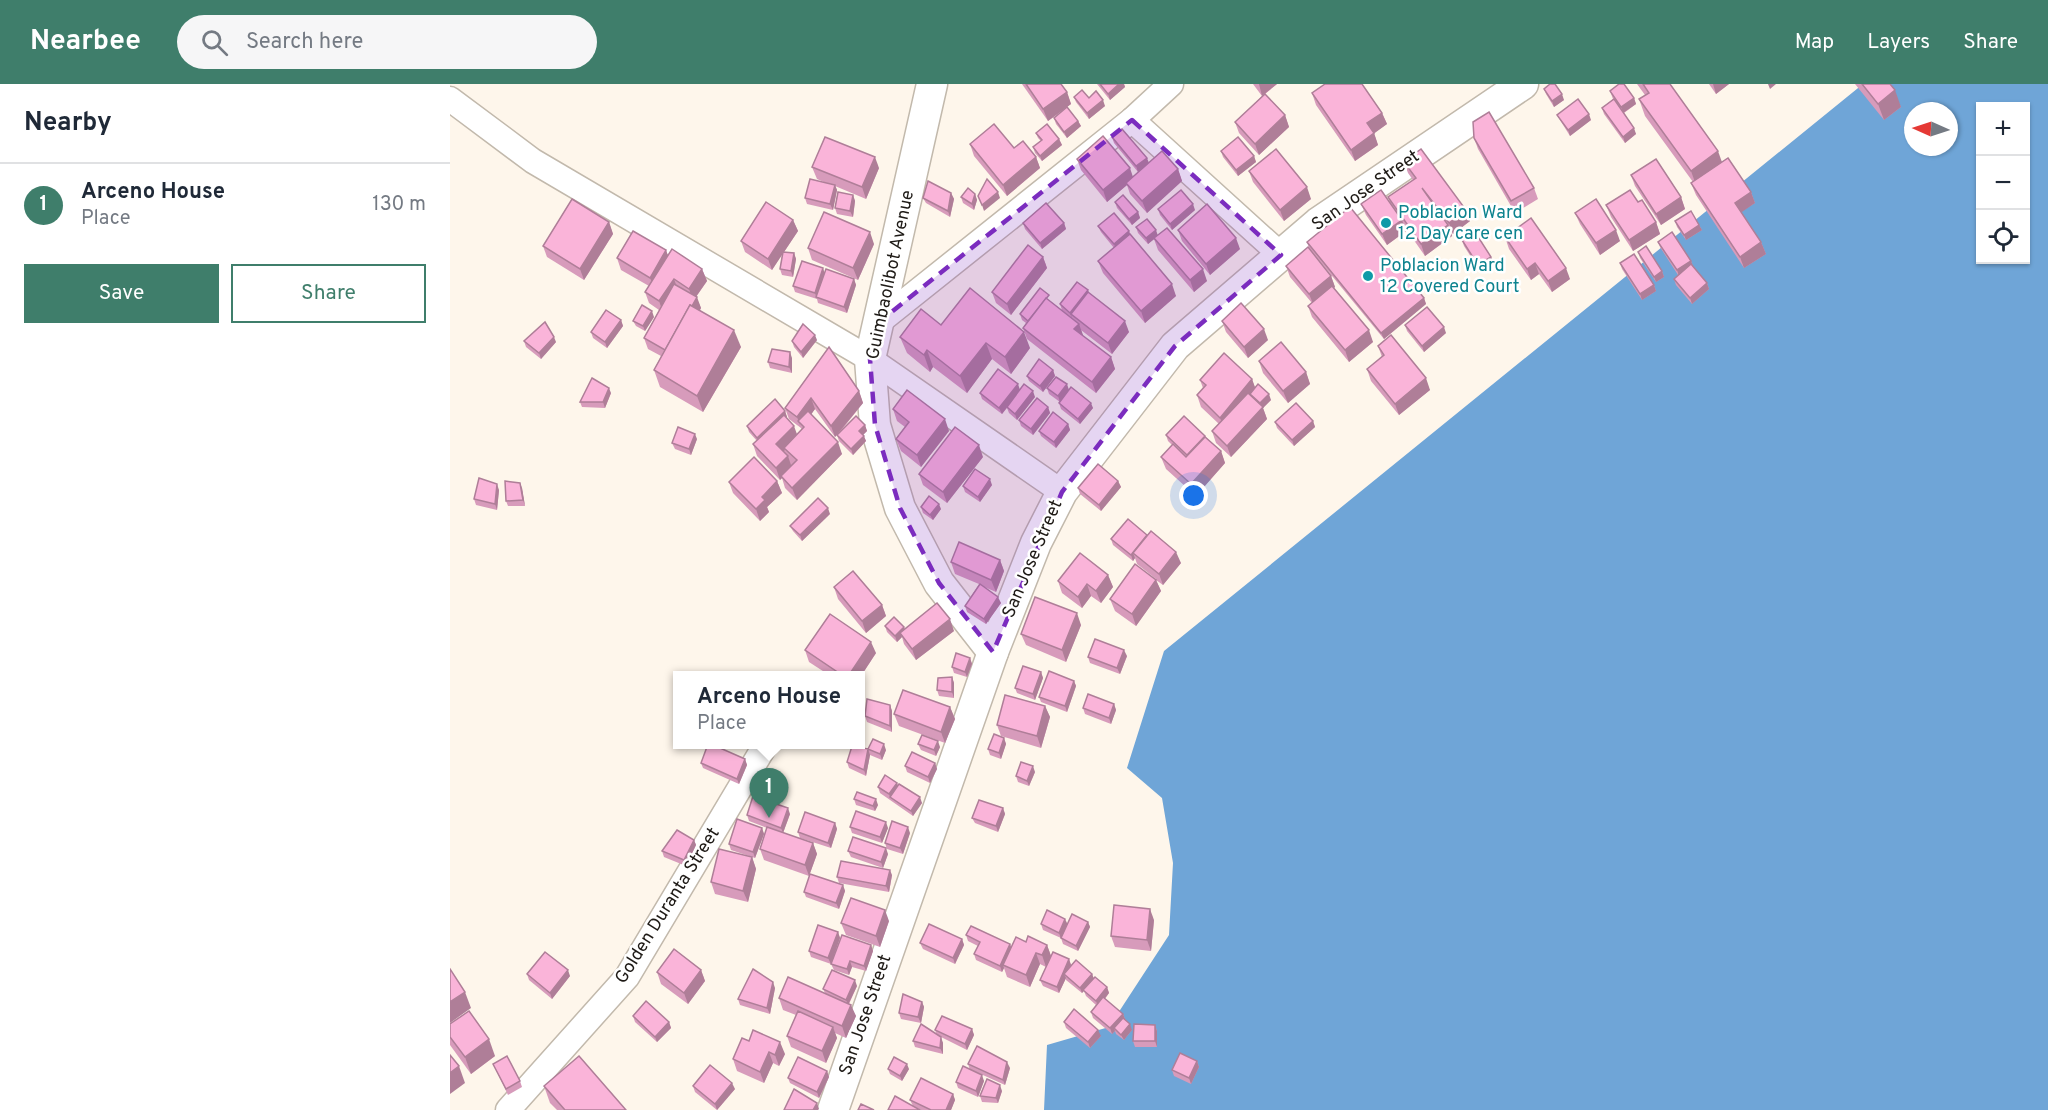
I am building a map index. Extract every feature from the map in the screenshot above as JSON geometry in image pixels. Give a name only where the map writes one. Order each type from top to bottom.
[{"type":"street","name":"Guimbaolibot Avenue","points":[[932,84],[870,359],[875,424],[900,508],[939,583],[993,652]]},
{"type":"street","points":[[879,322],[1132,120],[1171,84]]},
{"type":"street","name":"San Jose Street","points":[[833,1110],[993,652],[1036,543],[1062,492],[1175,345],[1318,223],[1523,84]]},
{"type":"street","points":[[450,99],[532,161],[870,359],[1062,492]]},
{"type":"street","points":[[1132,120],[1281,255]]},
{"type":"street","name":"Golden Duranta Street","points":[[508,1110],[627,977],[763,749]]},
{"type":"highlighted area","points":[[1132,120],[1281,255],[1175,346],[1062,492],[993,652],[939,583],[900,508],[875,425],[870,359],[879,322]]},
{"type":"water","points":[[1863,84],[2048,84],[2048,1110],[1044,1110],[1047,1045],[1109,1027],[1169,935],[1173,863],[1162,798],[1127,768],[1164,651]]},
{"type":"building","points":[[1026,84],[1061,84],[1067,92],[1043,109]]},
{"type":"building","points":[[1100,84],[1119,84],[1108,94]]},
{"type":"building","points":[[1325,84],[1362,84],[1382,113],[1367,123],[1374,133],[1351,150],[1312,93]]},
{"type":"building","points":[[1550,84],[1555,84],[1562,94],[1552,101],[1544,89]]},
{"type":"building","points":[[1619,84],[1624,84],[1634,98],[1621,107],[1610,91]]},
{"type":"building","points":[[1643,84],[1670,84],[1718,151],[1691,171],[1639,99],[1649,93]]},
{"type":"building","points":[[1862,84],[1890,84],[1895,90],[1878,104]]},
{"type":"building","points":[[1082,90],[1089,98],[1096,91],[1103,100],[1087,113],[1074,97]]},
{"type":"building","points":[[1265,94],[1285,115],[1255,144],[1235,122]]},
{"type":"building","points":[[1578,99],[1589,114],[1568,130],[1557,115]]},
{"type":"building","points":[[1614,99],[1634,128],[1623,137],[1602,108]]},
{"type":"building","points":[[1067,107],[1078,121],[1064,132],[1054,118]]},
{"type":"building","points":[[1489,112],[1534,188],[1511,201],[1474,138],[1473,122]]},
{"type":"building","points":[[994,124],[1014,148],[1023,141],[1036,157],[1003,185],[970,144]]},
{"type":"building","points":[[1047,124],[1059,139],[1040,156],[1033,147],[1042,140],[1036,133]]},
{"type":"building","points":[[1122,129],[1147,158],[1136,166],[1112,137]]},
{"type":"building","points":[[1103,136],[1130,168],[1103,190],[1077,159]]},
{"type":"building","points":[[825,137],[875,157],[862,187],[812,167]]},
{"type":"building","points":[[1238,137],[1254,156],[1236,170],[1221,151]]},
{"type":"building","points":[[1276,149],[1307,187],[1280,210],[1249,171]]},
{"type":"building","points":[[1421,149],[1466,210],[1449,223],[1422,188],[1448,225],[1421,244],[1388,197],[1416,178],[1404,162]]},
{"type":"building","points":[[1162,151],[1178,169],[1142,201],[1126,183]]},
{"type":"building","points":[[1728,158],[1751,192],[1735,203],[1761,242],[1740,257],[1691,183]]},
{"type":"building","points":[[1656,159],[1681,197],[1656,214],[1631,175]]},
{"type":"building","points":[[810,179],[835,185],[830,204],[805,198]]},
{"type":"building","points":[[987,179],[998,192],[982,205],[978,196]]},
{"type":"building","points":[[928,181],[951,193],[948,211],[923,198]]},
{"type":"building","points":[[968,188],[975,194],[972,204],[961,197]]},
{"type":"building","points":[[1181,190],[1193,204],[1170,224],[1158,209]]},
{"type":"building","points":[[1381,190],[1402,220],[1382,234],[1361,204]]},
{"type":"building","points":[[1630,190],[1638,202],[1642,200],[1656,222],[1629,240],[1606,205]]},
{"type":"building","points":[[838,192],[853,195],[850,211],[835,208]]},
{"type":"building","points":[[1123,195],[1138,212],[1129,219],[1115,202]]},
{"type":"building","points":[[572,199],[609,222],[580,269],[543,246]]},
{"type":"building","points":[[1596,199],[1616,230],[1596,243],[1575,213]]},
{"type":"building","points":[[766,202],[793,220],[768,259],[741,241]]},
{"type":"building","points":[[1046,203],[1064,223],[1040,243],[1023,223]]},
{"type":"building","points":[[1207,204],[1236,238],[1206,264],[1178,230]]},
{"type":"building","name":"Poblacion Ward 12 Covered Court","points":[[1350,207],[1424,298],[1381,333],[1307,242]]},
{"type":"building","points":[[1691,211],[1699,225],[1684,235],[1675,221]]},
{"type":"building","points":[[824,212],[870,232],[853,268],[808,248]]},
{"type":"building","points":[[1114,213],[1129,231],[1114,244],[1098,226]]},
{"type":"building","points":[[1531,218],[1566,268],[1548,281],[1535,263],[1527,269],[1505,237]]},
{"type":"building","points":[[1147,219],[1156,230],[1146,238],[1136,227]]},
{"type":"building","points":[[1167,228],[1203,269],[1190,280],[1154,238]]},
{"type":"building","points":[[633,231],[666,250],[650,278],[617,258]]},
{"type":"building","points":[[1475,232],[1491,257],[1478,265],[1462,240]]},
{"type":"building","points":[[1672,232],[1691,261],[1677,270],[1658,242]]},
{"type":"building","points":[[1130,234],[1172,284],[1141,311],[1098,261]]},
{"type":"building","points":[[1028,245],[1043,257],[1007,304],[992,292]]},
{"type":"building","points":[[1646,246],[1662,271],[1654,277],[1638,252]]},
{"type":"building","points":[[1308,247],[1331,276],[1309,294],[1286,266]]},
{"type":"building","points":[[672,249],[702,269],[689,289],[674,279],[659,301],[645,292]]},
{"type":"building","points":[[783,252],[794,253],[791,271],[780,269]]},
{"type":"building","points":[[1634,254],[1654,285],[1640,294],[1620,263]]},
{"type":"building","points":[[802,261],[823,268],[815,293],[793,286]]},
{"type":"building","points":[[1691,264],[1707,283],[1690,298],[1674,279]]},
{"type":"building","points":[[826,269],[854,279],[844,307],[816,297]]},
{"type":"building","points":[[1077,282],[1088,290],[1070,313],[1060,304]]},
{"type":"building","points":[[674,284],[697,297],[692,306],[690,305],[665,350],[644,338]]},
{"type":"building","points":[[1332,286],[1369,330],[1345,350],[1308,306]]},
{"type":"building","points":[[970,288],[1024,332],[1005,357],[986,343],[960,376],[927,350],[924,355],[900,337],[921,309],[941,325]]},
{"type":"building","points":[[1040,288],[1049,295],[1028,321],[1020,314]]},
{"type":"building","points":[[1088,292],[1125,321],[1108,343],[1071,314]]},
{"type":"building","points":[[1046,298],[1079,324],[1074,329],[1111,357],[1092,382],[1023,328]]},
{"type":"building","points":[[1241,303],[1264,329],[1244,347],[1222,321]]},
{"type":"building","points":[[642,305],[652,311],[643,326],[633,321]]},
{"type":"building","points":[[690,305],[734,330],[697,396],[654,370]]},
{"type":"building","points":[[1427,307],[1444,327],[1422,346],[1405,325]]},
{"type":"building","points":[[606,310],[621,320],[605,342],[591,332]]},
{"type":"building","points":[[545,322],[554,337],[539,353],[524,341]]},
{"type":"building","points":[[803,324],[815,335],[801,352],[792,341]]},
{"type":"building","points":[[1391,335],[1426,378],[1395,404],[1367,369],[1384,355],[1378,346]]},
{"type":"building","points":[[1281,342],[1306,372],[1283,391],[1259,361]]},
{"type":"building","points":[[829,347],[859,391],[831,426],[811,398],[797,417],[785,408]]},
{"type":"building","points":[[772,349],[790,352],[789,367],[768,362]]},
{"type":"building","points":[[1224,353],[1252,379],[1220,418],[1197,395],[1206,385],[1200,380]]},
{"type":"building","points":[[1039,359],[1053,370],[1040,386],[1027,376]]},
{"type":"building","points":[[998,369],[1018,384],[999,408],[980,393]]},
{"type":"building","points":[[1056,377],[1067,384],[1058,396],[1047,388]]},
{"type":"building","points":[[592,378],[609,388],[603,402],[580,402]]},
{"type":"building","points":[[1024,384],[1033,391],[1015,414],[1007,407]]},
{"type":"building","points":[[1258,384],[1269,394],[1260,403],[1250,394]]},
{"type":"building","points":[[1071,387],[1091,403],[1078,419],[1059,403]]},
{"type":"building","points":[[907,390],[945,419],[917,455],[896,439],[909,422],[893,409]]},
{"type":"building","points":[[1248,393],[1263,407],[1227,446],[1212,431]]},
{"type":"building","points":[[1037,398],[1048,407],[1031,429],[1019,420]]},
{"type":"building","points":[[775,399],[785,411],[757,438],[747,426]]},
{"type":"building","points":[[1296,403],[1313,421],[1292,440],[1275,422]]},
{"type":"building","points":[[808,411],[838,442],[792,488],[781,476],[797,460],[784,448],[804,427],[798,421]]},
{"type":"building","points":[[1053,412],[1068,424],[1054,442],[1039,431]]},
{"type":"building","points":[[784,415],[794,426],[776,444],[788,456],[776,468],[753,444]]},
{"type":"building","points":[[856,416],[865,425],[859,431],[864,436],[851,449],[837,435]]},
{"type":"building","points":[[1184,416],[1205,436],[1187,455],[1166,435]]},
{"type":"building","points":[[678,427],[695,434],[689,449],[672,443]]},
{"type":"building","points":[[955,427],[979,445],[943,492],[919,474]]},
{"type":"building","points":[[1205,437],[1221,451],[1191,484],[1161,457],[1173,444],[1186,457]]},
{"type":"building","points":[[754,457],[777,481],[762,497],[765,500],[756,509],[729,482]]},
{"type":"building","points":[[1098,464],[1118,481],[1099,505],[1078,488]]},
{"type":"building","points":[[975,469],[990,479],[978,497],[963,486]]},
{"type":"building","points":[[479,478],[497,484],[495,504],[474,499]]},
{"type":"building","points":[[505,481],[520,483],[523,500],[506,501]]},
{"type":"building","points":[[929,496],[939,504],[930,515],[921,507]]},
{"type":"building","points":[[818,498],[828,508],[800,535],[790,526]]},
{"type":"building","points":[[1128,519],[1147,535],[1131,555],[1111,539]]},
{"type":"building","points":[[1151,531],[1176,552],[1159,574],[1133,553]]},
{"type":"building","points":[[959,542],[1000,560],[991,580],[951,562]]},
{"type":"building","points":[[1080,553],[1108,575],[1096,591],[1087,584],[1078,597],[1058,581]]},
{"type":"building","points":[[1135,564],[1156,580],[1132,614],[1110,599]]},
{"type":"building","points":[[853,571],[882,605],[862,621],[834,587]]},
{"type":"building","points":[[980,584],[998,597],[984,619],[965,606]]},
{"type":"building","points":[[1035,597],[1077,613],[1062,650],[1021,634]]},
{"type":"building","points":[[937,603],[950,619],[912,649],[900,633]]},
{"type":"building","points":[[830,614],[871,642],[852,671],[836,671],[805,650]]},
{"type":"building","points":[[894,617],[904,627],[895,636],[885,626]]},
{"type":"building","points":[[1095,639],[1124,650],[1117,668],[1088,657]]},
{"type":"building","points":[[956,653],[970,658],[965,672],[952,667]]},
{"type":"building","points":[[1023,666],[1041,672],[1033,694],[1015,688]]},
{"type":"building","points":[[1049,671],[1074,681],[1065,706],[1039,697]]},
{"type":"building","points":[[952,677],[952,692],[937,690],[938,678]]},
{"type":"building","points":[[903,690],[950,707],[941,732],[894,714]]},
{"type":"building","points":[[1088,694],[1114,704],[1109,718],[1083,708]]},
{"type":"building","points":[[1005,695],[1045,706],[1037,736],[997,725]]},
{"type":"building","points":[[867,699],[890,705],[890,726],[865,716]]},
{"type":"building","points":[[994,734],[1004,738],[999,753],[988,749]]},
{"type":"building","points":[[922,735],[938,741],[934,750],[918,744]]},
{"type":"building","points":[[873,739],[884,744],[880,754],[868,749]]},
{"type":"building","points":[[706,749],[722,749],[745,759],[737,779],[701,763]]},
{"type":"building","points":[[851,749],[868,749],[864,770],[847,762]]},
{"type":"building","points":[[912,752],[935,763],[928,777],[905,766]]},
{"type":"building","points":[[1021,762],[1033,766],[1027,781],[1016,776]]},
{"type":"building","points":[[885,775],[897,783],[889,794],[878,787]]},
{"type":"building","points":[[899,784],[920,797],[911,811],[890,797]]},
{"type":"building","points":[[857,792],[876,799],[873,806],[854,799]]},
{"type":"building","points":[[753,796],[788,808],[781,828],[747,815]]},
{"type":"building","points":[[979,800],[1003,808],[996,826],[972,818]]},
{"type":"building","points":[[856,811],[886,822],[880,837],[850,827]]},
{"type":"building","points":[[805,812],[835,823],[828,843],[798,832]]},
{"type":"building","points":[[737,819],[762,828],[753,852],[729,844]]},
{"type":"building","points":[[892,821],[908,827],[900,848],[885,843]]},
{"type":"building","points":[[767,827],[813,843],[805,865],[760,849]]},
{"type":"building","points":[[677,830],[694,840],[684,860],[662,851]]},
{"type":"building","points":[[853,837],[886,848],[881,862],[848,851]]},
{"type":"building","points":[[719,849],[752,857],[743,891],[711,882]]},
{"type":"building","points":[[841,861],[890,870],[886,886],[837,877]]},
{"type":"building","points":[[810,874],[843,885],[836,903],[804,892]]},
{"type":"building","points":[[851,898],[885,910],[876,936],[841,923]]},
{"type":"building","points":[[1114,905],[1150,909],[1147,940],[1111,936]]},
{"type":"building","points":[[1047,910],[1065,919],[1059,933],[1041,924]]},
{"type":"building","points":[[1072,914],[1088,922],[1076,946],[1061,938]]},
{"type":"building","points":[[929,924],[962,939],[953,958],[920,943]]},
{"type":"building","points":[[818,925],[838,932],[828,958],[809,951]]},
{"type":"building","points":[[971,926],[1010,944],[1000,966],[974,954],[980,942],[966,935]]},
{"type":"building","points":[[842,935],[871,945],[864,966],[850,961],[847,969],[831,964]]},
{"type":"building","points":[[1028,936],[1047,945],[1042,955],[1036,953],[1026,975],[1003,965],[1016,937],[1026,942]]},
{"type":"building","points":[[674,949],[701,970],[684,993],[657,972]]},
{"type":"building","points":[[545,952],[568,970],[550,993],[527,974]]},
{"type":"building","points":[[1053,952],[1069,959],[1057,987],[1040,980]]},
{"type":"building","points":[[1076,960],[1092,974],[1080,988],[1064,974]]},
{"type":"building","points":[[450,969],[465,992],[450,1002]]},
{"type":"building","points":[[753,969],[773,982],[767,1008],[738,999]]},
{"type":"building","points":[[832,970],[855,980],[846,1000],[823,989]]},
{"type":"building","points":[[788,977],[851,1005],[842,1026],[779,998]]},
{"type":"building","points":[[1095,977],[1107,987],[1096,1001],[1083,990]]},
{"type":"building","points":[[903,994],[922,1002],[918,1017],[899,1013]]},
{"type":"building","points":[[1103,997],[1123,1014],[1110,1028],[1091,1012]]},
{"type":"building","points":[[646,1001],[669,1022],[655,1037],[633,1016]]},
{"type":"building","points":[[1074,1009],[1098,1030],[1088,1042],[1064,1022]]},
{"type":"building","points":[[469,1011],[489,1039],[465,1057],[450,1037],[450,1024]]},
{"type":"building","points":[[798,1011],[833,1027],[822,1051],[787,1036]]},
{"type":"building","points":[[942,1016],[972,1029],[965,1044],[935,1030]]},
{"type":"building","points":[[1123,1018],[1130,1024],[1121,1035],[1114,1028]]},
{"type":"building","points":[[921,1024],[941,1037],[940,1048],[913,1041]]},
{"type":"building","points":[[1134,1024],[1155,1025],[1155,1041],[1133,1041]]},
{"type":"building","points":[[753,1030],[780,1042],[775,1055],[769,1052],[760,1072],[733,1059],[742,1038],[749,1041]]},
{"type":"building","points":[[977,1046],[1007,1062],[1003,1080],[968,1064]]},
{"type":"building","points":[[1180,1053],[1197,1061],[1189,1078],[1172,1070]]},
{"type":"building","points":[[450,1055],[459,1066],[450,1073]]},
{"type":"building","points":[[507,1056],[520,1081],[506,1089],[493,1064]]},
{"type":"building","points":[[579,1056],[626,1110],[565,1110],[544,1086]]},
{"type":"building","points":[[798,1057],[827,1071],[817,1092],[788,1078]]},
{"type":"building","points":[[894,1057],[907,1064],[900,1076],[888,1069]]},
{"type":"building","points":[[710,1065],[732,1083],[715,1104],[693,1086]]},
{"type":"building","points":[[963,1066],[982,1075],[976,1091],[956,1082]]},
{"type":"building","points":[[921,1078],[953,1094],[946,1110],[931,1110],[910,1100]]},
{"type":"building","points":[[987,1079],[1000,1085],[996,1098],[980,1096]]},
{"type":"building","points":[[794,1089],[817,1103],[813,1110],[784,1110]]},
{"type":"building","points":[[895,1096],[920,1110],[888,1110]]},
{"type":"building","points":[[861,1104],[874,1110],[858,1110]]},
{"type":"place","name":"Poblacion Ward 12 Day care cen","points":[[1386,223]]},
{"type":"place","name":"Poblacion Ward 12 Covered Court","points":[[1368,276]]},
{"type":"place","name":"Arceno House","points":[[769,818]]}]
